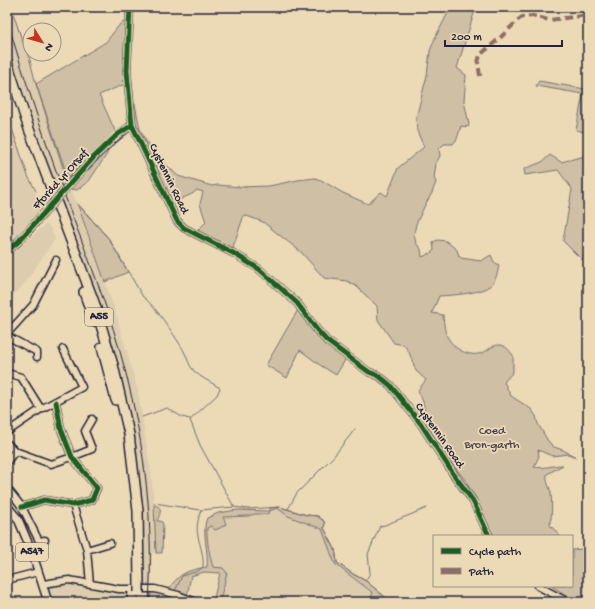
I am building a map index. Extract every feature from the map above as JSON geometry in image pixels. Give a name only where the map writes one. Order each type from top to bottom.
[{"type":"highway","name":"A55","points":[[7,62],[29,129],[94,302],[122,400],[138,511],[136,588],[132,602]]},
{"type":"highway","name":"A55","points":[[7,81],[22,129],[83,289],[116,399],[122,425],[133,512],[136,588],[138,602]]},
{"type":"main road","name":"A547","points":[[7,506],[18,519],[32,552],[48,602]]},
{"type":"street","name":"Cystennin Road","points":[[130,7],[127,72],[132,126],[174,216],[180,224],[195,234],[233,253],[259,269],[296,303],[316,330],[327,341],[369,372],[379,376],[390,385],[421,424],[473,501],[489,535]]},
{"type":"street","name":"Ffordd yr Orsaf","points":[[7,251],[18,242],[94,157],[117,135],[132,126]]},
{"type":"street","points":[[37,357],[37,352],[7,335],[33,305],[56,260]]},
{"type":"street","points":[[7,432],[41,410],[82,387],[63,349]]},
{"type":"street","points":[[7,373],[21,377],[41,410]]},
{"type":"street","points":[[22,507],[44,500],[73,505],[92,500],[97,488],[72,457],[61,429],[56,402]]},
{"type":"street","points":[[7,443],[15,451],[51,464],[92,449],[84,431],[92,419]]},
{"type":"street","points":[[7,462],[15,451]]},
{"type":"street","points":[[7,488],[22,507],[39,541],[45,540]]},
{"type":"street","points":[[73,505],[87,550],[90,584]]},
{"type":"street","points":[[87,550],[110,543]]},
{"type":"street","points":[[7,580],[38,572]]},
{"type":"street","points":[[42,584],[69,580],[119,589],[155,589],[178,595],[196,602]]},
{"type":"street","points":[[540,587],[568,602]]},
{"type":"shaded area","points":[[7,7],[11,7],[22,40],[22,62],[30,62],[36,84],[66,170],[71,189],[114,307],[138,391],[151,473],[154,503],[156,553],[152,553],[151,585],[142,585],[144,541],[141,504],[132,424],[123,381],[102,311],[61,200],[7,44]]},
{"type":"shaded area","points":[[7,114],[28,176],[43,210],[14,243],[7,230]]},
{"type":"shaded area","points":[[46,224],[50,227],[55,239],[25,283],[7,303],[7,258]]},
{"type":"shaded area","points":[[277,508],[288,516],[323,529],[336,565],[373,594],[369,602],[217,602],[221,596],[223,568],[213,567],[207,539],[207,528],[223,517],[268,514],[270,511]]},
{"type":"shaded area","points":[[62,581],[119,589],[126,592],[125,602],[48,602],[43,584]]},
{"type":"green space","name":"Coed Bron-garth","points":[[451,7],[476,7],[457,68],[466,75],[464,101],[469,124],[468,127],[461,126],[457,139],[453,144],[444,144],[439,149],[440,156],[436,163],[434,178],[436,182],[416,224],[414,235],[416,243],[421,249],[422,257],[434,250],[433,242],[438,240],[446,241],[457,250],[461,258],[481,261],[491,255],[494,262],[499,265],[491,285],[473,292],[439,296],[432,313],[443,315],[448,338],[456,348],[469,354],[478,354],[499,345],[503,346],[513,355],[513,372],[504,382],[511,396],[531,409],[548,441],[554,447],[576,457],[568,454],[552,456],[538,450],[539,456],[534,467],[541,468],[563,465],[547,474],[547,482],[551,493],[550,525],[559,535],[494,535],[490,530],[466,481],[452,464],[428,427],[423,402],[418,390],[426,380],[416,371],[409,352],[404,345],[394,343],[378,320],[377,306],[356,286],[347,281],[324,278],[301,252],[263,222],[244,215],[232,250],[195,233],[206,222],[200,204],[203,192],[197,190],[192,194],[170,204],[133,123],[131,104],[135,104],[140,129],[146,141],[153,152],[178,176],[212,186],[218,185],[240,187],[269,186],[315,178],[368,204],[381,192],[387,196],[398,168],[424,147],[417,131],[416,118],[427,75],[430,51]]},
{"type":"green space","points":[[127,20],[125,84],[99,95],[116,133],[68,178],[36,84],[106,42],[120,24]]},
{"type":"green space","points":[[588,80],[588,133],[576,130],[583,94],[536,86],[539,81],[585,89]]},
{"type":"green space","points":[[108,149],[107,154],[89,181],[77,190],[71,189],[91,165]]},
{"type":"green space","points":[[588,151],[588,243],[582,260],[563,241],[572,189],[558,170],[525,175],[524,169],[542,162],[550,155],[561,162],[585,156]]},
{"type":"green space","points":[[77,203],[109,239],[128,272],[105,282]]},
{"type":"green space","points":[[299,308],[305,316],[347,357],[336,375],[300,350],[287,378],[266,365]]},
{"type":"green space","points":[[154,505],[160,509],[157,521],[161,521],[163,524],[162,553],[156,553]]},
{"type":"green space","points":[[280,507],[307,515],[317,516],[323,520],[325,523],[324,528],[335,549],[337,563],[366,581],[393,602],[369,602],[373,593],[335,564],[322,529],[288,516],[277,508],[270,511],[270,508]]},
{"type":"green space","points":[[237,510],[269,512],[268,514],[223,517],[226,524],[215,530],[211,526],[207,528],[208,548],[213,567],[223,568],[227,573],[221,596],[217,602],[213,602],[220,573],[204,572],[191,576],[187,596],[173,591],[170,587],[186,572],[207,567],[205,523],[207,518],[218,513]]},
{"type":"green space","points":[[582,549],[588,551],[588,602],[574,602],[568,596],[553,587],[573,587],[573,550]]},
{"type":"green space","points":[[151,591],[175,596],[173,602],[150,602]]},
{"type":"waterway","points":[[11,7],[23,43],[27,49],[36,84],[66,177]]},
{"type":"waterway","points":[[7,114],[28,176],[36,191]]},
{"type":"waterway","points":[[77,203],[109,239],[143,297],[159,314],[176,338],[192,369],[200,376],[220,388],[217,395],[190,420],[200,445],[234,507]]},
{"type":"waterway","points":[[142,417],[167,408],[182,417],[190,419]]},
{"type":"waterway","points":[[288,509],[297,493],[334,456],[355,429]]},
{"type":"waterway","points":[[154,503],[201,510]]},
{"type":"waterway","points":[[175,591],[182,576],[198,571],[203,567],[197,529],[201,510],[234,507],[248,509],[280,507],[307,515],[318,516],[325,523],[324,528],[335,549],[337,563],[366,581],[393,602]]},
{"type":"waterway","points":[[366,580],[370,573],[368,554],[380,526],[427,508]]},
{"type":"waterway","points":[[170,602],[172,597]]},
{"type":"railway","points":[[7,20],[53,163],[107,309],[132,398],[143,456],[149,515],[149,602]]},
{"type":"marked path","points":[[480,76],[478,63],[480,55],[522,17],[533,16],[549,20],[588,15]]},
{"type":"cycle path","points":[[130,7],[127,71],[132,125],[177,221],[184,228],[233,253],[259,269],[297,303],[327,341],[369,372],[379,376],[390,385],[421,424],[473,501],[489,535]]},
{"type":"cycle path","points":[[7,251],[18,242],[94,157],[117,135],[132,125]]},
{"type":"cycle path","points":[[22,507],[44,500],[73,505],[92,500],[97,488],[72,457],[61,429],[56,402]]}]
